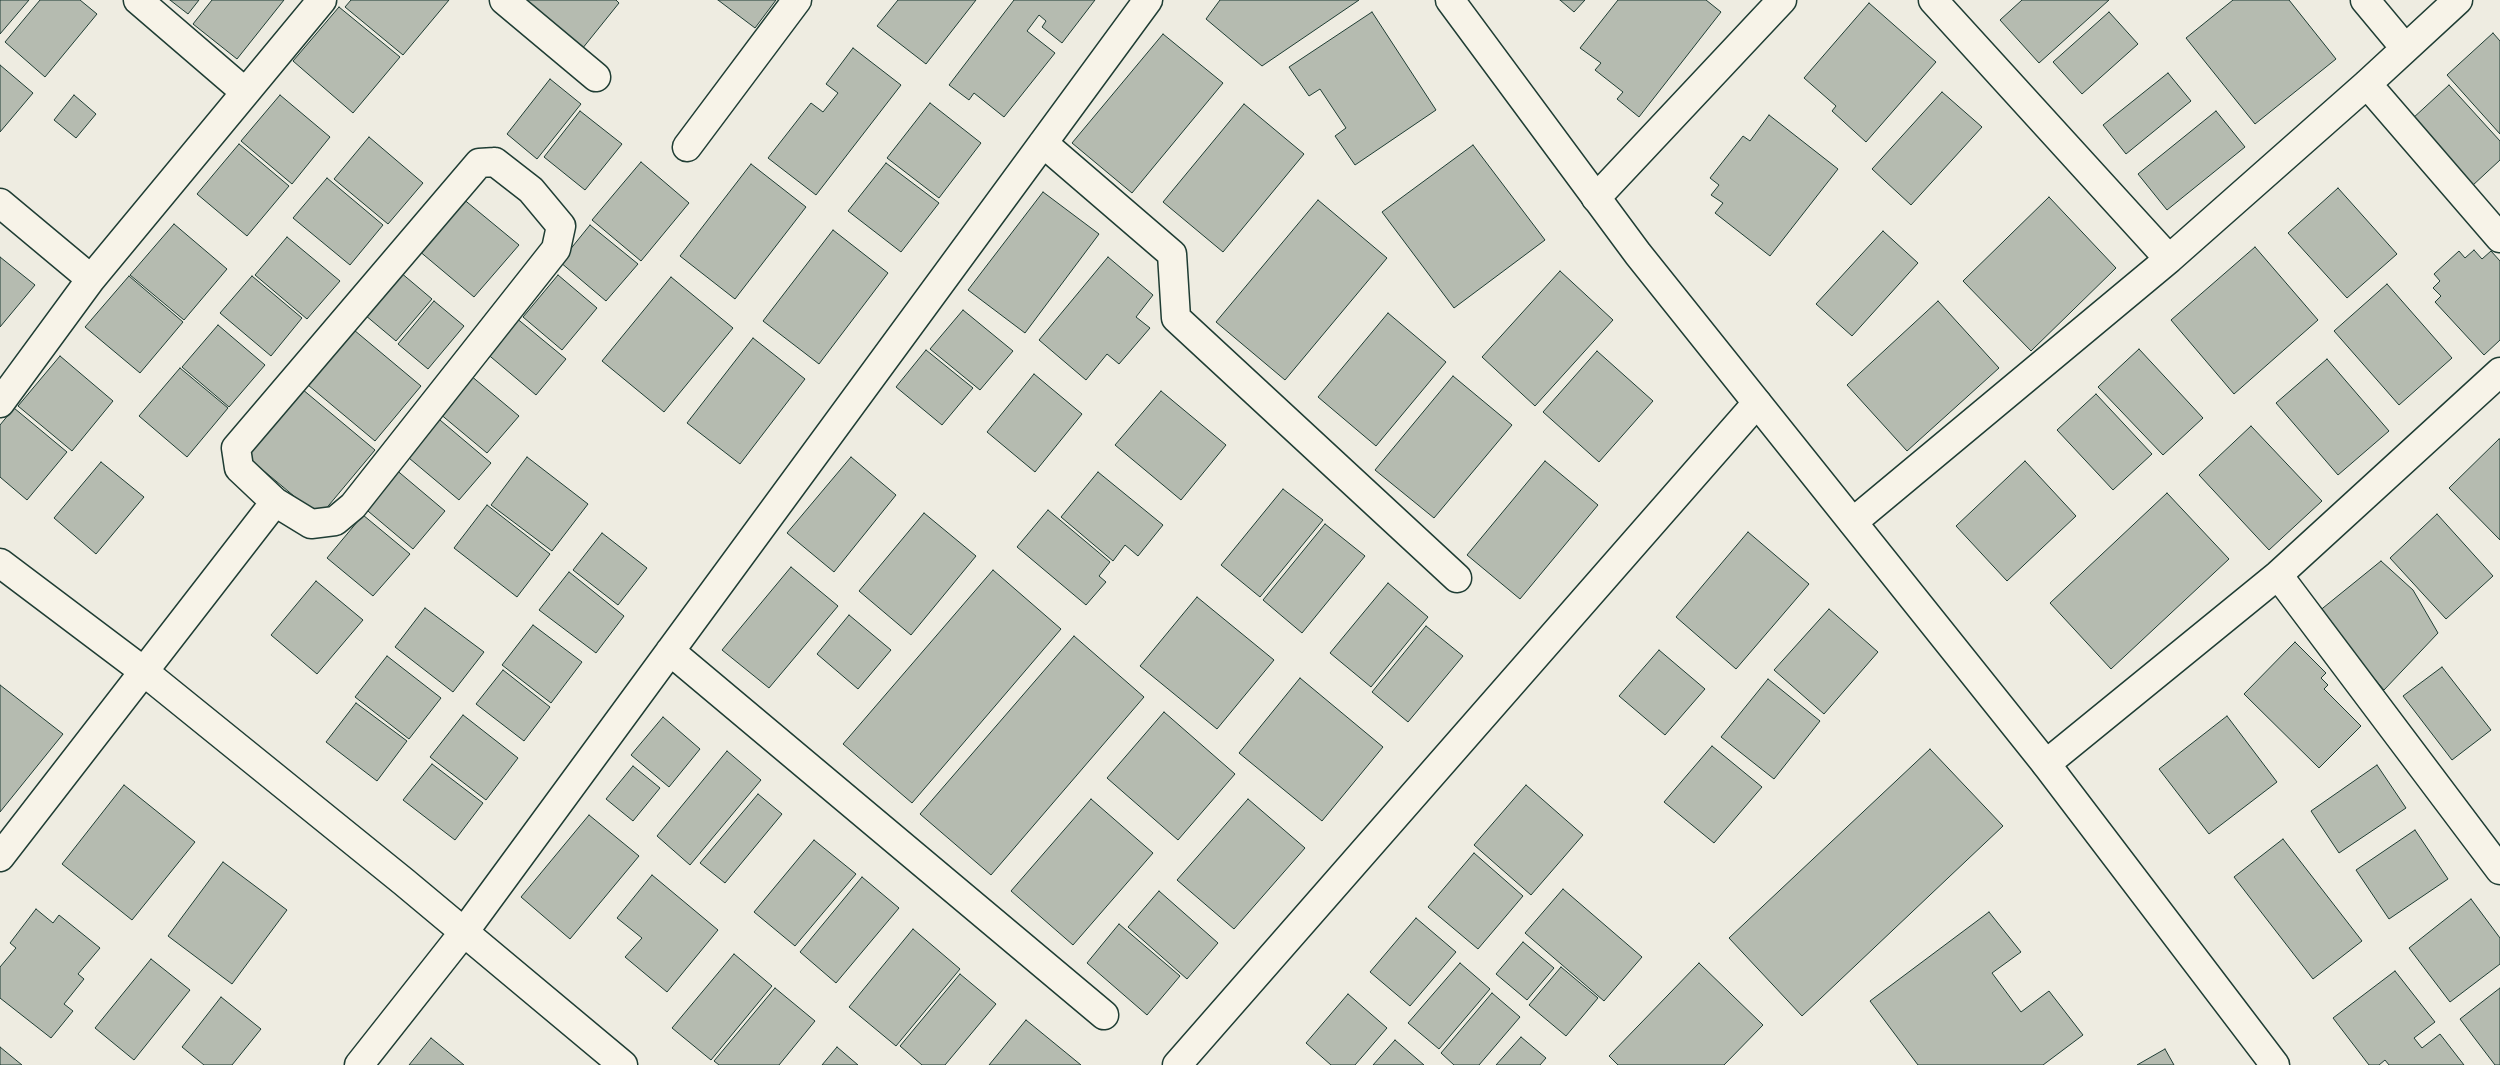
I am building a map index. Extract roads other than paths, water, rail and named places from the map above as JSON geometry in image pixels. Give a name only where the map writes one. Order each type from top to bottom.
[{"type":"street","points":[[138,0],[246,92]]},
{"type":"street","points":[[0,403],[91,279],[322,0]]},
{"type":"street","points":[[504,0],[596,77]]},
{"type":"street","points":[[686,146],[798,0]]},
{"type":"street","points":[[359,1065],[464,932],[1148,0]]},
{"type":"street","points":[[1450,0],[1596,198],[1757,403],[2046,764],[2275,1065]]},
{"type":"street","points":[[1596,198],[1782,0]]},
{"type":"street","points":[[1933,0],[2169,259]]},
{"type":"street","points":[[2364,0],[2405,48]]},
{"type":"street","points":[[1853,522],[2169,259],[2367,84],[2458,0]]},
{"type":"street","points":[[2367,84],[2500,238]]},
{"type":"street","points":[[1043,144],[1172,254],[1176,318],[1457,578]]},
{"type":"street","points":[[495,162],[531,190],[561,226],[556,249],[353,506],[335,522],[311,524],[275,502],[239,468],[236,448],[479,163],[495,162]]},
{"type":"street","points":[[0,203],[91,279]]},
{"type":"street","points":[[2046,764],[2278,575],[2500,372]]},
{"type":"street","points":[[1177,1065],[1757,403]]},
{"type":"street","points":[[0,857],[142,670],[275,502]]},
{"type":"street","points":[[0,563],[142,670],[464,932],[623,1065]]},
{"type":"street","points":[[2278,575],[2500,870]]},
{"type":"street","points":[[670,651],[1104,1015]]}]
